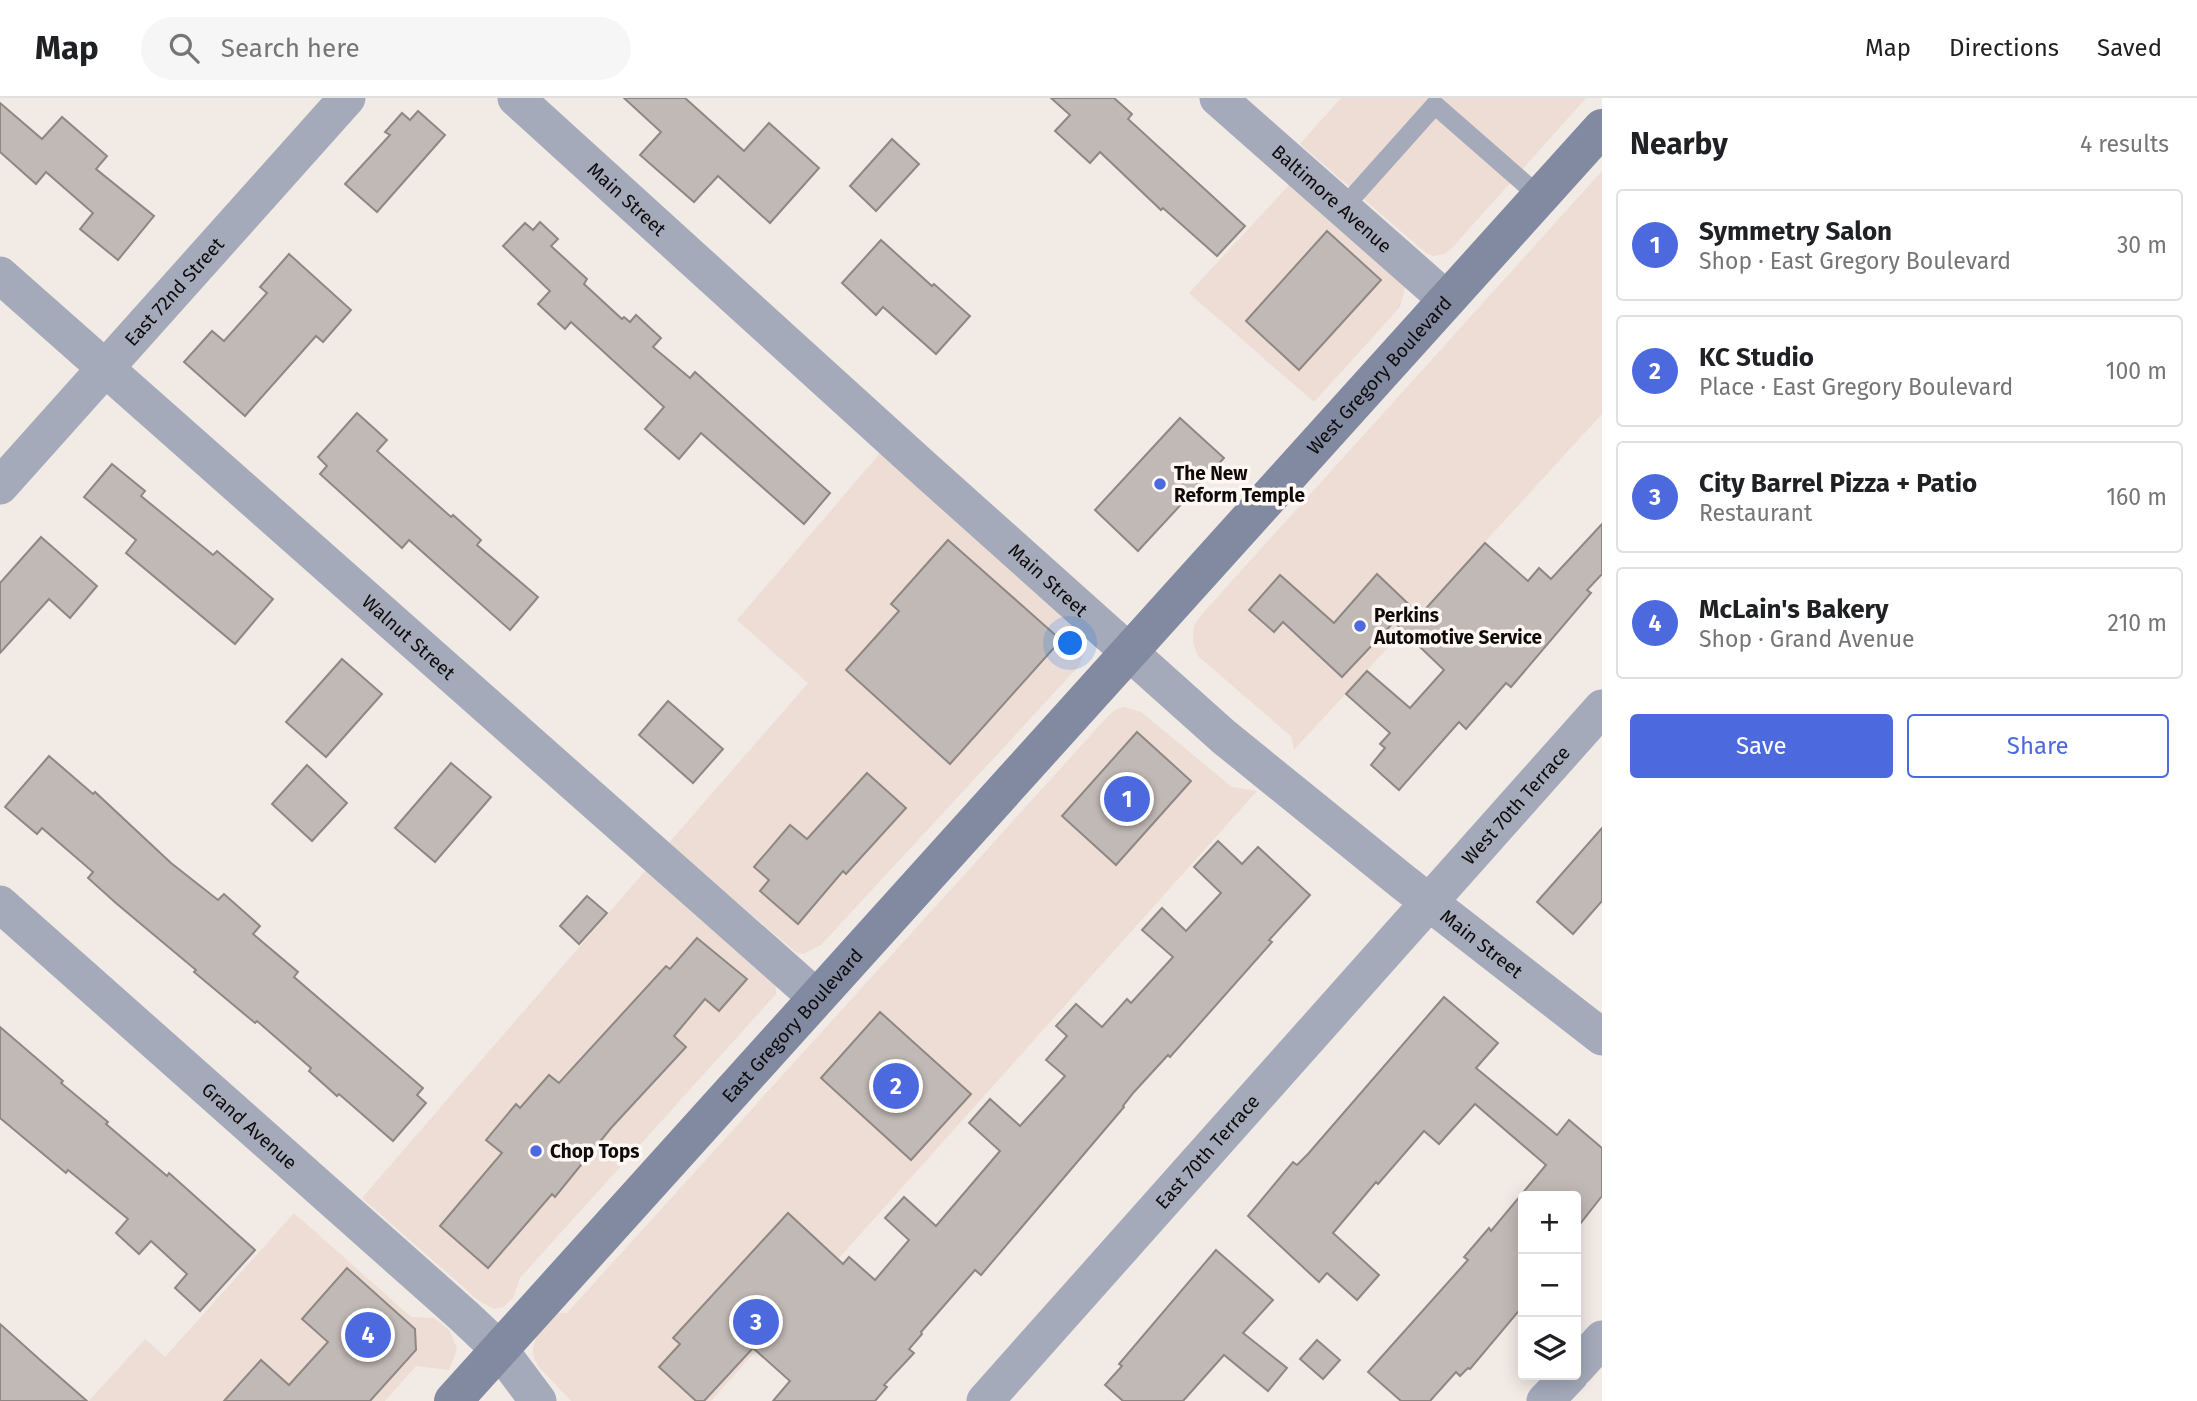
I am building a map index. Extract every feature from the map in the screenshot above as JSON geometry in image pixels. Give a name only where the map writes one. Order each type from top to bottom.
[{"type":"main road","name":"West Gregory Boulevard","points":[[1130,652],[1602,128]]},
{"type":"main road","name":"East Gregory Boulevard","points":[[453,1401],[1130,652]]},
{"type":"street","name":"East 72nd Street","points":[[0,486],[347,98]]},
{"type":"street","name":"Main Street","points":[[516,98],[1224,737],[1429,903],[1602,1037]]},
{"type":"street","name":"Baltimore Avenue","points":[[1218,98],[1447,300]]},
{"type":"street","name":"Walnut Street","points":[[0,275],[817,998]]},
{"type":"street","name":"West 70th Terrace","points":[[1429,903],[1602,708]]},
{"type":"street","name":"East 70th Terrace","points":[[985,1401],[1429,903]]},
{"type":"street","name":"Grand Avenue","points":[[0,904],[500,1350],[538,1401]]},
{"type":"street","points":[[1581,1362],[1602,1339]]},
{"type":"street","points":[[1545,1401],[1565,1380]]},
{"type":"lane","points":[[1343,208],[1435,105],[1540,197]]},
{"type":"shaded area","points":[[1341,98],[1586,98],[1452,248],[1445,254],[1433,256],[1426,253],[1300,144]]},
{"type":"shaded area","points":[[1602,171],[1602,414],[1294,750],[1291,736],[1198,656],[1193,643],[1194,626]]},
{"type":"shaded area","points":[[1292,182],[1402,281],[1405,288],[1400,307],[1314,402],[1189,293]]},
{"type":"shaded area","points":[[881,452],[1085,634],[1086,650],[1078,667],[821,945],[803,954],[797,953],[668,844],[808,683],[737,620]]},
{"type":"shaded area","points":[[1124,707],[1141,712],[1232,787],[1257,791],[711,1401],[571,1401],[534,1359],[533,1347],[537,1335],[558,1313],[567,1313],[1109,715]]},
{"type":"shaded area","points":[[646,870],[770,978],[776,988],[776,994],[520,1278],[513,1298],[503,1307],[494,1309],[478,1300],[362,1198]]},
{"type":"shaded area","points":[[294,1213],[411,1317],[434,1318],[450,1331],[457,1349],[449,1370],[416,1366],[385,1401],[89,1401],[145,1339],[165,1357]]},
{"type":"building","points":[[624,98],[685,98],[744,151],[769,123],[819,168],[770,223],[718,176],[694,202],[640,155],[661,132]]},
{"type":"building","points":[[1051,98],[1114,98],[1132,114],[1128,119],[1245,226],[1217,256],[1163,208],[1161,210],[1100,152],[1090,163],[1055,131],[1070,115]]},
{"type":"building","points":[[0,103],[42,139],[62,117],[107,156],[96,169],[154,216],[118,260],[80,229],[93,213],[46,172],[36,184],[0,152]]},
{"type":"building","points":[[418,111],[445,135],[377,212],[345,184],[390,135],[385,132],[402,113],[410,120]]},
{"type":"building","points":[[892,139],[919,164],[876,211],[850,186]]},
{"type":"building","points":[[540,222],[558,239],[551,246],[587,279],[584,284],[622,319],[624,317],[630,322],[636,315],[661,338],[653,347],[690,378],[695,372],[830,493],[804,524],[701,433],[679,459],[645,429],[664,407],[571,322],[565,329],[538,304],[550,291],[503,246],[525,223],[533,230]]},
{"type":"building","points":[[1327,231],[1381,280],[1299,370],[1246,321]]},
{"type":"building","points":[[881,240],[970,316],[936,354],[883,307],[876,315],[842,283]]},
{"type":"building","points":[[289,254],[351,310],[323,342],[316,336],[245,416],[184,362],[212,331],[224,341],[267,293],[260,287]]},
{"type":"building","points":[[357,413],[387,440],[377,451],[481,540],[477,545],[538,597],[510,630],[409,540],[402,548],[320,474],[327,466],[318,457]]},
{"type":"building","name":"The New Reform Temple","points":[[1180,418],[1224,458],[1138,551],[1095,510]]},
{"type":"building","points":[[112,464],[145,491],[141,496],[213,555],[217,551],[273,599],[235,644],[126,553],[136,540],[84,497]]},
{"type":"building","points":[[1602,524],[1602,574],[1587,590],[1591,593],[1511,687],[1506,683],[1466,729],[1459,722],[1399,790],[1371,765],[1385,748],[1380,744],[1390,733],[1346,694],[1367,671],[1410,708],[1444,670],[1394,622],[1342,677],[1283,622],[1274,632],[1249,610],[1280,575],[1334,623],[1377,574],[1420,615],[1485,543],[1528,581],[1539,568],[1551,579]]},
{"type":"building","points":[[41,537],[97,586],[70,618],[49,599],[0,653],[0,583]]},
{"type":"building","points":[[948,540],[1061,640],[950,764],[846,670],[899,611],[891,604]]},
{"type":"building","points":[[342,659],[382,694],[326,757],[286,722]]},
{"type":"building","points":[[668,701],[723,749],[693,783],[639,735]]},
{"type":"building","points":[[1137,732],[1191,781],[1116,865],[1062,816]]},
{"type":"building","points":[[49,756],[93,794],[95,792],[171,863],[218,900],[224,894],[260,926],[253,934],[298,972],[294,977],[423,1088],[417,1095],[426,1103],[393,1141],[339,1094],[337,1096],[309,1071],[311,1068],[257,1021],[255,1023],[117,904],[88,878],[93,872],[42,828],[37,834],[5,807]]},
{"type":"building","points":[[451,763],[491,797],[435,862],[395,828]]},
{"type":"building","points":[[307,765],[347,803],[312,841],[272,804]]},
{"type":"building","points":[[867,773],[906,808],[846,874],[843,871],[798,924],[760,891],[769,880],[754,867],[790,825],[807,839]]},
{"type":"building","points":[[1602,828],[1602,901],[1573,934],[1537,902]]},
{"type":"building","points":[[1218,841],[1242,864],[1258,847],[1310,895],[1170,1057],[1168,1055],[1134,1092],[981,1275],[975,1270],[921,1332],[909,1349],[914,1353],[884,1385],[887,1387],[875,1401],[773,1401],[790,1381],[753,1348],[704,1401],[696,1401],[659,1367],[680,1344],[673,1338],[788,1213],[843,1264],[849,1257],[875,1280],[909,1240],[885,1218],[904,1197],[936,1226],[1000,1151],[969,1123],[990,1099],[1020,1126],[1065,1076],[1046,1060],[1067,1036],[1056,1026],[1076,1004],[1102,1027],[1127,999],[1131,1003],[1173,957],[1142,930],[1162,908],[1186,931],[1221,893],[1194,867]]},
{"type":"building","points":[[587,896],[607,913],[579,944],[560,926]]},
{"type":"building","points":[[697,938],[747,979],[719,1011],[705,999],[674,1036],[686,1047],[611,1128],[555,1197],[552,1194],[488,1268],[440,1226],[502,1153],[486,1140],[516,1104],[520,1108],[549,1075],[559,1083],[666,966],[670,969]]},
{"type":"building","points":[[1444,997],[1498,1043],[1476,1068],[1557,1135],[1569,1120],[1602,1148],[1602,1196],[1581,1223],[1581,1191],[1524,1191],[1546,1165],[1475,1104],[1439,1144],[1424,1131],[1333,1233],[1379,1275],[1357,1300],[1327,1273],[1319,1282],[1248,1216],[1293,1162],[1297,1165]]},
{"type":"building","points":[[880,1012],[971,1094],[911,1160],[821,1078]]},
{"type":"building","points":[[0,1027],[108,1122],[106,1124],[167,1176],[169,1173],[255,1250],[200,1311],[175,1288],[187,1274],[151,1241],[139,1254],[116,1233],[128,1219],[68,1170],[66,1173],[0,1118]]},
{"type":"building","points":[[1518,1199],[1518,1312],[1470,1369],[1460,1376],[1456,1372],[1430,1401],[1401,1401],[1368,1372],[1468,1260],[1464,1257],[1489,1228],[1491,1231]]},
{"type":"building","points":[[1216,1250],[1273,1300],[1243,1333],[1287,1368],[1268,1391],[1224,1355],[1183,1401],[1123,1401],[1105,1385],[1122,1366],[1119,1364]]},
{"type":"building","points":[[347,1268],[415,1329],[416,1350],[370,1401],[224,1401],[261,1360],[289,1385],[328,1342],[302,1319]]},
{"type":"building","points":[[0,1324],[39,1359],[87,1401],[0,1401]]},
{"type":"building","points":[[1317,1340],[1340,1360],[1323,1379],[1300,1359]]},
{"type":"place","name":"The New Reform Temple","points":[[1160,484]]},
{"type":"place","name":"Perkins Automotive Service","points":[[1360,626]]},
{"type":"place","name":"Symmetry Salon","points":[[1127,799]]},
{"type":"place","name":"KC Studio","points":[[896,1086]]},
{"type":"place","name":"Chop Tops","points":[[536,1151]]},
{"type":"place","name":"City Barrel Pizza + Patio","points":[[756,1322]]},
{"type":"place","name":"McLain's Bakery","points":[[368,1335]]}]
